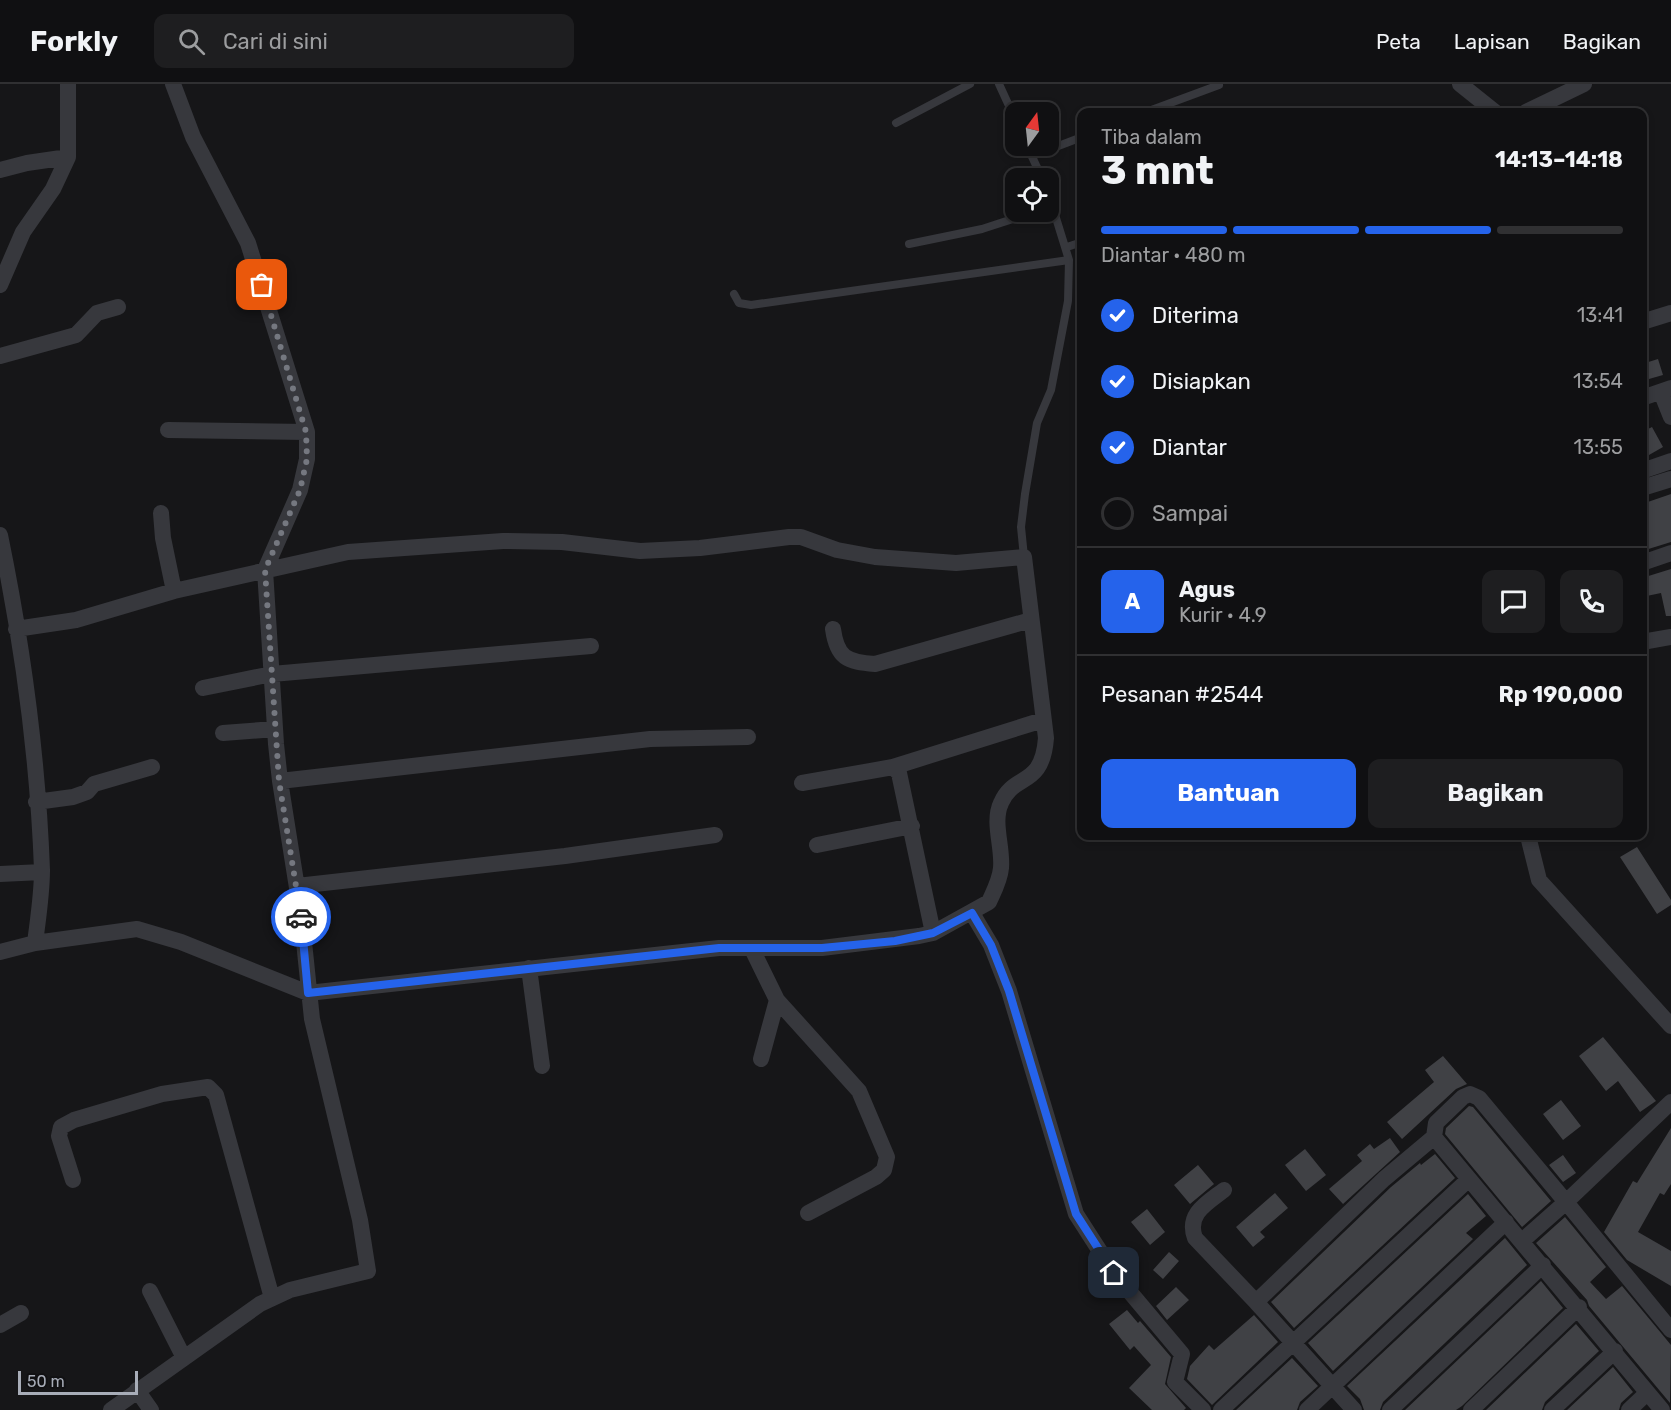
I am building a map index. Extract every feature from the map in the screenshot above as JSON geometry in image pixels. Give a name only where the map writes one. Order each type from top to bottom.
[{"type":"street","points":[[0,285],[23,232],[53,189],[68,157],[66,104],[68,84]]},
{"type":"street","points":[[111,1410],[272,1298],[290,1290],[369,1271],[360,1220],[328,1095],[308,993],[297,886],[279,781],[275,729],[265,570],[300,490],[307,459],[306,432],[248,243],[193,137],[173,84]]},
{"type":"street","points":[[1460,84],[1490,108]]},
{"type":"street","points":[[1534,108],[1584,84]]},
{"type":"street","points":[[0,170],[27,163],[68,157]]},
{"type":"street","points":[[0,356],[76,334],[97,314],[118,307]]},
{"type":"street","points":[[1647,320],[1671,313]]},
{"type":"street","points":[[1647,396],[1666,390],[1671,417]]},
{"type":"street","points":[[168,430],[306,432]]},
{"type":"street","points":[[1647,469],[1671,461]]},
{"type":"street","points":[[1647,486],[1671,479]]},
{"type":"street","points":[[161,513],[163,538],[174,591]]},
{"type":"street","points":[[0,535],[16,630],[36,802],[42,872],[35,943]]},
{"type":"street","points":[[0,952],[35,943],[137,929],[181,942],[308,993],[719,948],[752,950],[822,948],[895,941],[933,933],[989,902],[1001,868],[998,812],[1008,793],[1033,776],[1042,763],[1046,738],[1024,556],[956,563],[875,557],[843,552],[801,537],[700,548],[640,551],[561,542],[503,541],[348,552],[174,591],[76,620],[16,630]]},
{"type":"street","points":[[1647,561],[1671,553]]},
{"type":"street","points":[[833,629],[835,647],[840,653],[860,663],[875,664],[1031,620]]},
{"type":"street","points":[[1647,641],[1671,637]]},
{"type":"street","points":[[203,688],[272,674],[591,646]]},
{"type":"street","points":[[802,783],[893,767],[1043,720]]},
{"type":"street","points":[[223,733],[275,729]]},
{"type":"street","points":[[279,781],[650,739],[748,737]]},
{"type":"street","points":[[36,802],[73,797],[87,792],[94,784],[152,767]]},
{"type":"street","points":[[893,767],[899,773],[912,826],[933,933]]},
{"type":"street","points":[[817,845],[912,826]]},
{"type":"street","points":[[297,886],[565,856],[715,835]]},
{"type":"street","points":[[1529,840],[1539,880],[1671,1026]]},
{"type":"street","points":[[0,874],[42,872]]},
{"type":"street","points":[[972,913],[991,945],[1009,991],[1076,1214],[1114,1273],[1146,1314],[1180,1349],[1183,1360],[1175,1382],[1203,1410]]},
{"type":"street","points":[[752,950],[777,1000],[859,1091],[887,1157],[884,1170],[876,1177],[808,1213]]},
{"type":"street","points":[[529,968],[542,1066]]},
{"type":"street","points":[[761,1059],[777,1000]]},
{"type":"street","points":[[73,1180],[59,1136],[61,1127],[74,1120],[162,1094],[208,1087],[216,1095],[272,1298]]},
{"type":"street","points":[[1256,1302],[1384,1179],[1434,1137],[1436,1123],[1463,1097],[1470,1094],[1476,1096],[1671,1330]]},
{"type":"street","points":[[1522,1241],[1671,1102]]},
{"type":"street","points":[[1434,1137],[1579,1307],[1662,1410]]},
{"type":"street","points":[[1221,1410],[1468,1179]]},
{"type":"street","points":[[1224,1190],[1198,1210],[1192,1228],[1195,1238],[1354,1410]]},
{"type":"street","points":[[1307,1410],[1506,1222]]},
{"type":"street","points":[[1390,1410],[1543,1265]]},
{"type":"street","points":[[150,1291],[184,1358]]},
{"type":"street","points":[[1471,1410],[1579,1307]]},
{"type":"street","points":[[0,1325],[21,1313]]},
{"type":"street","points":[[1552,1410],[1615,1352]]},
{"type":"street","points":[[137,1390],[151,1410]]},
{"type":"street","points":[[1629,1410],[1647,1392]]},
{"type":"lane","points":[[896,123],[970,84]]},
{"type":"lane","points":[[999,84],[1007,102]]},
{"type":"lane","points":[[1157,108],[1219,85]]},
{"type":"lane","points":[[1059,146],[1077,139]]},
{"type":"lane","points":[[1032,156],[1037,168]]},
{"type":"lane","points":[[909,244],[982,229],[1005,221]]},
{"type":"lane","points":[[1024,556],[1021,527],[1037,423],[1051,390],[1068,301],[1070,260],[1058,222]]},
{"type":"lane","points":[[1067,247],[1077,244]]},
{"type":"lane","points":[[734,294],[739,303],[751,305],[1070,260]]},
{"type":"building","points":[[1658,359],[1663,375],[1647,380],[1647,362]]},
{"type":"building","points":[[1652,427],[1663,447],[1647,456],[1647,430]]},
{"type":"building","points":[[1671,494],[1671,542],[1647,549],[1647,528],[1649,527],[1647,502]]},
{"type":"building","points":[[1671,569],[1671,616],[1666,616],[1661,593],[1647,596],[1647,576]]},
{"type":"building","points":[[1637,847],[1671,900],[1671,905],[1657,914],[1620,857]]},
{"type":"building","points":[[1603,1037],[1656,1101],[1640,1112],[1618,1081],[1606,1091],[1579,1056]]},
{"type":"building","points":[[1443,1056],[1467,1084],[1456,1089],[1402,1139],[1387,1122],[1434,1082],[1425,1070]]},
{"type":"building","points":[[1561,1100],[1581,1126],[1563,1140],[1543,1114]]},
{"type":"building","points":[[1469,1106],[1473,1107],[1551,1201],[1522,1227],[1445,1134],[1446,1128]]},
{"type":"building","points":[[1671,1128],[1671,1184],[1664,1195],[1660,1193],[1638,1232],[1671,1251],[1671,1286],[1627,1260],[1604,1232],[1633,1181],[1637,1183]]},
{"type":"building","points":[[1390,1138],[1400,1152],[1343,1204],[1329,1189],[1362,1161],[1357,1155],[1370,1144],[1374,1149]]},
{"type":"building","points":[[1305,1149],[1326,1175],[1306,1191],[1285,1165]]},
{"type":"building","points":[[1435,1154],[1455,1178],[1294,1328],[1271,1302],[1391,1187],[1420,1163],[1421,1165]]},
{"type":"building","points":[[1563,1155],[1576,1173],[1563,1182],[1549,1165]]},
{"type":"building","points":[[1198,1165],[1214,1184],[1190,1204],[1174,1185]]},
{"type":"building","points":[[1275,1193],[1288,1208],[1260,1232],[1265,1237],[1253,1247],[1236,1227]]},
{"type":"building","points":[[1468,1194],[1486,1216],[1466,1233],[1473,1239],[1333,1371],[1308,1343]]},
{"type":"building","points":[[1147,1209],[1165,1232],[1150,1245],[1131,1222]]},
{"type":"building","points":[[1565,1217],[1606,1267],[1590,1282],[1606,1299],[1622,1286],[1671,1345],[1670,1403],[1589,1306],[1587,1300],[1536,1243]]},
{"type":"building","points":[[1505,1238],[1527,1265],[1383,1402],[1380,1410],[1364,1410],[1360,1399],[1347,1386]]},
{"type":"building","points":[[1169,1252],[1179,1261],[1163,1279],[1153,1270]]},
{"type":"building","points":[[1541,1281],[1563,1308],[1462,1406],[1456,1410],[1405,1410]]},
{"type":"building","points":[[1176,1287],[1189,1300],[1167,1320],[1156,1306]]},
{"type":"building","points":[[1127,1310],[1138,1323],[1140,1321],[1171,1357],[1165,1384],[1186,1408],[1184,1410],[1152,1410],[1129,1388],[1151,1365],[1134,1346],[1130,1350],[1109,1324]]},
{"type":"building","points":[[1254,1315],[1278,1342],[1212,1405],[1187,1379],[1190,1366],[1209,1345],[1214,1350]]},
{"type":"building","points":[[1576,1324],[1599,1351],[1545,1402],[1542,1410],[1486,1410]]},
{"type":"building","points":[[1292,1358],[1318,1386],[1300,1402],[1297,1410],[1236,1410]]},
{"type":"building","points":[[1613,1367],[1633,1392],[1621,1403],[1619,1410],[1567,1410]]},
{"type":"way so far","points":[[262,285],[306,432],[307,459],[300,490],[265,570],[279,781],[301,917]]},
{"type":"route","points":[[301,917],[308,993],[719,948],[752,950],[822,948],[895,941],[933,933],[972,913],[991,945],[1009,991],[1076,1214],[1114,1273]]}]
